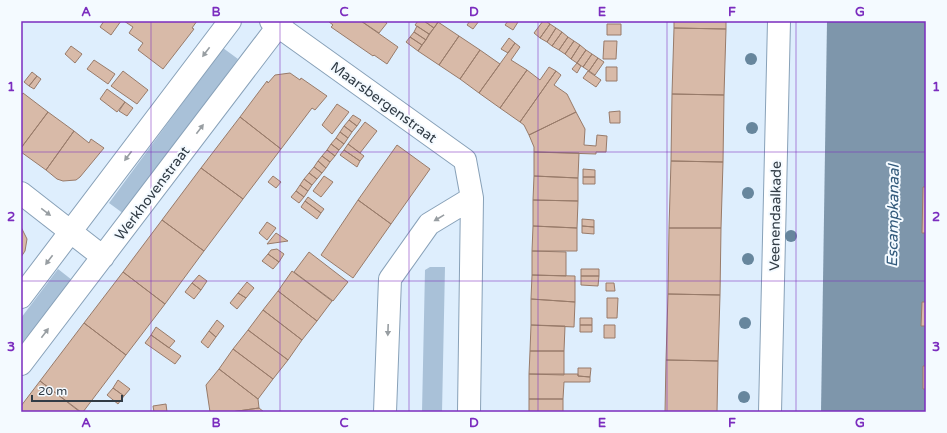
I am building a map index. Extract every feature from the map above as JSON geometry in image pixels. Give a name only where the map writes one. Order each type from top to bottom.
[{"type":"street","points":[[21,297],[230,21]]},
{"type":"street","name":"Veenendaalkade","points":[[770,412],[779,21]]},
{"type":"street","name":"Maarsbergenstraat","points":[[277,23],[465,160],[472,198],[469,412]]},
{"type":"street","name":"Werkhovenstraat","points":[[21,364],[103,257],[277,23]]},
{"type":"street","points":[[21,193],[103,257]]},
{"type":"street","points":[[385,412],[390,278],[428,224],[472,198]]},
{"type":"shaded area","points":[[223,48],[238,59],[124,214],[109,203]]},
{"type":"shaded area","points":[[430,267],[445,267],[442,412],[422,412],[425,270]]},
{"type":"shaded area","points":[[58,269],[72,280],[21,348],[21,318]]},
{"type":"water","name":"Escampkanaal","points":[[827,21],[926,21],[926,412],[821,412]]},
{"type":"building","points":[[104,21],[121,21],[111,35],[100,27]]},
{"type":"building","points":[[124,21],[197,21],[192,28],[194,29],[163,69],[138,50],[143,43],[129,33],[133,27]]},
{"type":"building","points":[[328,21],[361,21],[398,47],[387,64],[331,27],[333,25]]},
{"type":"building","points":[[361,21],[384,21],[387,23],[379,33]]},
{"type":"building","points":[[418,21],[424,21],[434,28],[429,34],[415,25]]},
{"type":"building","points":[[424,21],[439,21],[434,28]]},
{"type":"building","points":[[470,21],[479,21],[473,29],[467,25]]},
{"type":"building","points":[[508,21],[518,22],[513,30],[505,25]]},
{"type":"building","points":[[543,21],[550,24],[540,38],[534,33]]},
{"type":"building","points":[[674,21],[726,21],[726,29],[674,28]]},
{"type":"building","points":[[438,22],[459,36],[439,65],[418,51]]},
{"type":"building","points":[[550,24],[556,28],[547,42],[540,38]]},
{"type":"building","points":[[607,24],[621,24],[621,35],[607,35]]},
{"type":"building","points":[[417,26],[429,34],[426,40],[414,32]]},
{"type":"building","points":[[556,28],[562,32],[552,46],[547,42]]},
{"type":"building","points":[[674,28],[726,29],[724,95],[672,94]]},
{"type":"building","points":[[414,32],[426,40],[422,45],[410,37]]},
{"type":"building","points":[[562,32],[568,37],[559,50],[552,46]]},
{"type":"building","points":[[459,36],[480,50],[460,79],[439,65]]},
{"type":"building","points":[[410,37],[422,45],[418,51],[406,42]]},
{"type":"building","points":[[568,37],[574,41],[565,54],[559,50]]},
{"type":"building","points":[[509,38],[515,43],[508,53],[501,49]]},
{"type":"building","points":[[574,41],[580,45],[571,59],[565,54]]},
{"type":"building","points":[[604,41],[617,41],[616,59],[603,59]]},
{"type":"building","points":[[515,43],[520,47],[511,60],[527,70],[500,108],[479,93]]},
{"type":"building","points":[[580,45],[586,50],[577,63],[571,59]]},
{"type":"building","points":[[71,46],[82,54],[75,63],[65,54]]},
{"type":"building","points":[[480,50],[500,64],[479,93],[460,79]]},
{"type":"building","points":[[586,50],[592,54],[583,67],[577,63]]},
{"type":"building","points":[[592,54],[598,58],[589,71],[583,67]]},
{"type":"building","points":[[598,58],[604,62],[595,75],[589,71]]},
{"type":"building","points":[[94,60],[115,74],[108,84],[87,69]]},
{"type":"building","points":[[577,63],[581,66],[577,73],[572,69]]},
{"type":"building","points":[[549,67],[556,71],[520,122],[500,108],[527,70],[540,80]]},
{"type":"building","points":[[606,67],[617,67],[617,81],[606,81]]},
{"type":"building","points":[[123,71],[148,90],[137,104],[111,86]]},
{"type":"building","points":[[556,71],[561,75],[554,85],[567,94],[576,112],[529,135],[524,125],[520,122]]},
{"type":"building","points":[[588,71],[601,80],[596,87],[583,78]]},
{"type":"building","points":[[32,72],[37,76],[29,86],[24,82]]},
{"type":"building","points":[[290,73],[300,80],[301,78],[327,96],[315,110],[312,108],[281,149],[240,117],[267,81],[268,83],[275,75]]},
{"type":"building","points":[[37,76],[41,79],[34,89],[29,86]]},
{"type":"building","points":[[107,89],[125,102],[117,112],[100,99]]},
{"type":"building","points":[[23,93],[48,112],[21,148],[21,96]]},
{"type":"building","points":[[672,94],[724,95],[723,162],[671,161]]},
{"type":"building","points":[[125,102],[133,108],[127,116],[119,111]]},
{"type":"building","points":[[337,104],[349,112],[332,134],[322,125]]},
{"type":"building","points":[[620,111],[620,123],[610,123],[609,112]]},
{"type":"building","points":[[48,112],[74,131],[46,170],[21,152],[21,148]]},
{"type":"building","points":[[576,112],[585,129],[584,145],[596,146],[597,135],[607,136],[606,152],[596,152],[596,154],[534,152],[534,147],[529,135]]},
{"type":"building","points":[[353,115],[361,120],[357,126],[349,120]]},
{"type":"building","points":[[240,117],[281,149],[243,199],[201,168]]},
{"type":"building","points":[[349,120],[357,126],[352,132],[344,126]]},
{"type":"building","points":[[365,122],[377,131],[360,153],[348,144]]},
{"type":"building","points":[[344,126],[352,132],[348,138],[340,132]]},
{"type":"building","points":[[74,131],[89,143],[91,139],[104,148],[80,177],[76,180],[63,181],[57,179],[46,170]]},
{"type":"building","points":[[340,132],[348,138],[344,144],[336,138]]},
{"type":"building","points":[[336,138],[344,144],[339,150],[331,144]]},
{"type":"building","points":[[331,144],[339,150],[335,156],[327,150]]},
{"type":"building","points":[[348,144],[364,156],[360,161],[344,150]]},
{"type":"building","points":[[397,145],[430,169],[391,224],[358,200]]},
{"type":"building","points":[[327,150],[335,156],[330,162],[322,156]]},
{"type":"building","points":[[344,150],[360,161],[357,167],[340,155]]},
{"type":"building","points":[[534,152],[579,153],[578,178],[534,176]]},
{"type":"building","points":[[322,156],[330,162],[326,168],[318,161]]},
{"type":"building","points":[[318,161],[326,168],[322,173],[314,167]]},
{"type":"building","points":[[671,161],[723,162],[721,228],[669,228]]},
{"type":"building","points":[[314,167],[322,173],[317,179],[309,173]]},
{"type":"building","points":[[201,168],[243,199],[204,251],[162,220]]},
{"type":"building","points":[[583,169],[595,170],[595,177],[583,177]]},
{"type":"building","points":[[309,173],[317,179],[312,185],[304,179]]},
{"type":"building","points":[[273,176],[281,182],[276,188],[268,182]]},
{"type":"building","points":[[324,176],[333,182],[321,197],[313,191]]},
{"type":"building","points":[[534,176],[578,178],[578,201],[533,200]]},
{"type":"building","points":[[583,177],[595,177],[595,184],[583,184]]},
{"type":"building","points":[[304,179],[312,185],[308,191],[300,185]]},
{"type":"building","points":[[300,185],[308,191],[304,197],[296,191]]},
{"type":"building","points":[[923,187],[926,187],[926,233],[922,233]]},
{"type":"building","points":[[296,191],[304,197],[299,203],[291,197]]},
{"type":"building","points":[[308,197],[324,209],[321,213],[305,201]]},
{"type":"building","points":[[358,200],[391,224],[353,278],[321,255]]},
{"type":"building","points":[[533,200],[578,201],[577,228],[533,226]]},
{"type":"building","points":[[305,201],[321,213],[317,219],[301,207]]},
{"type":"building","points":[[582,219],[594,220],[594,227],[582,226]]},
{"type":"building","points":[[162,220],[204,251],[165,304],[123,272]]},
{"type":"building","points":[[267,222],[276,228],[267,240],[259,233]]},
{"type":"building","points":[[533,226],[577,228],[577,251],[532,251]]},
{"type":"building","points":[[582,226],[594,227],[594,234],[582,233]]},
{"type":"building","points":[[21,227],[27,239],[25,251],[21,257]]},
{"type":"building","points":[[669,228],[721,228],[720,295],[668,294]]},
{"type":"building","points":[[276,233],[288,241],[267,244]]},
{"type":"building","points":[[277,249],[284,254],[279,262],[268,254],[271,250]]},
{"type":"building","points":[[532,251],[566,252],[566,276],[532,275]]},
{"type":"building","points":[[309,252],[348,282],[333,301],[294,272]]},
{"type":"building","points":[[268,254],[279,262],[273,269],[262,261]]},
{"type":"building","points":[[581,269],[599,269],[599,276],[581,276]]},
{"type":"building","points":[[292,271],[332,301],[317,321],[278,291]]},
{"type":"building","points":[[123,272],[165,304],[126,355],[84,323]]},
{"type":"building","points":[[199,275],[207,281],[201,290],[192,283]]},
{"type":"building","points":[[532,275],[575,276],[575,302],[531,299]]},
{"type":"building","points":[[581,276],[599,276],[598,286],[581,285]]},
{"type":"building","points":[[247,282],[254,288],[246,298],[238,293]]},
{"type":"building","points":[[192,283],[201,290],[194,299],[185,292]]},
{"type":"building","points":[[606,283],[614,283],[615,291],[606,291]]},
{"type":"building","points":[[278,291],[317,321],[302,340],[263,310]]},
{"type":"building","points":[[238,293],[246,298],[237,309],[230,303]]},
{"type":"building","points":[[668,294],[720,295],[718,361],[666,360]]},
{"type":"building","points":[[607,298],[618,298],[617,318],[607,318]]},
{"type":"building","points":[[531,299],[575,302],[574,327],[531,325]]},
{"type":"building","points":[[922,302],[926,302],[926,326],[921,326]]},
{"type":"building","points":[[263,310],[302,340],[288,360],[248,330]]},
{"type":"building","points":[[580,318],[592,318],[592,325],[580,325]]},
{"type":"building","points":[[217,320],[224,326],[216,337],[209,331]]},
{"type":"building","points":[[84,323],[126,355],[83,412],[81,412],[40,381]]},
{"type":"building","points":[[531,325],[565,326],[564,351],[530,351]]},
{"type":"building","points":[[580,325],[592,325],[592,332],[580,332]]},
{"type":"building","points":[[604,325],[615,325],[615,338],[604,338]]},
{"type":"building","points":[[156,327],[175,341],[169,348],[151,335]]},
{"type":"building","points":[[248,330],[288,360],[273,379],[233,349]]},
{"type":"building","points":[[209,331],[216,337],[208,348],[201,342]]},
{"type":"building","points":[[151,335],[181,356],[175,364],[145,343]]},
{"type":"building","points":[[233,349],[273,379],[258,399],[219,369]]},
{"type":"building","points":[[530,351],[564,351],[564,375],[529,374]]},
{"type":"building","points":[[666,360],[718,361],[717,412],[665,412]]},
{"type":"building","points":[[923,366],[926,366],[926,389],[923,389]]},
{"type":"building","points":[[578,368],[591,368],[590,377],[578,376]]},
{"type":"building","points":[[219,369],[258,399],[259,408],[231,412],[210,412],[206,385]]},
{"type":"building","points":[[529,374],[578,374],[578,376],[590,377],[590,382],[564,382],[563,399],[529,399]]},
{"type":"building","points":[[118,380],[130,389],[124,396],[113,388]]},
{"type":"building","points":[[40,381],[80,412],[21,412],[21,406]]},
{"type":"building","points":[[113,388],[124,396],[118,404],[107,395]]},
{"type":"building","points":[[529,399],[563,399],[563,412],[529,412]]},
{"type":"building","points":[[166,404],[167,412],[154,412],[153,406]]},
{"type":"building","points":[[259,408],[264,412],[231,412]]}]
